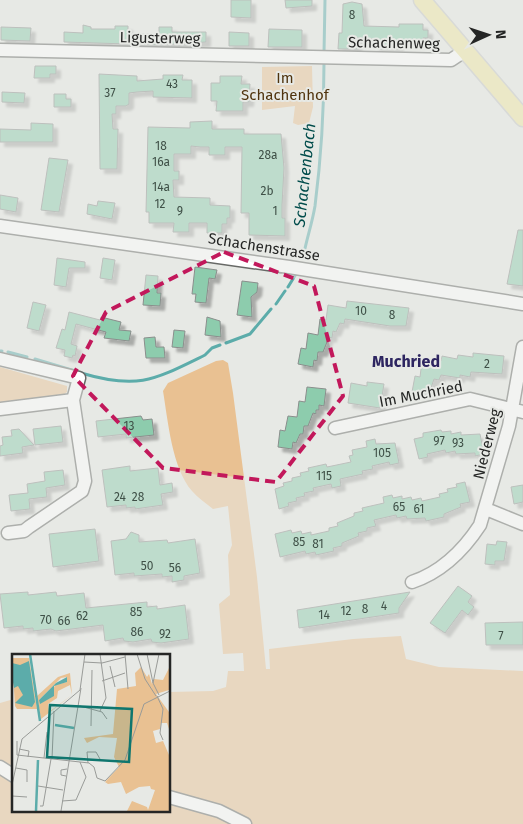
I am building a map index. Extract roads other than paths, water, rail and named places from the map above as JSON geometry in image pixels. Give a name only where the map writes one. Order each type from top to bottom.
[{"type":"main road","points":[[422,0],[523,118]]},
{"type":"street","name":"Ligusterweg","points":[[0,50],[319,58]]},
{"type":"street","name":"Schachenweg","points":[[319,58],[451,60],[466,50]]},
{"type":"street","name":"Schachenstrasse","points":[[0,226],[280,266],[523,304]]},
{"type":"street","name":"Niederweg","points":[[412,582],[432,575],[459,553],[471,539],[486,509],[518,410],[523,347]]},
{"type":"street","points":[[0,360],[79,378],[73,400],[84,474],[82,491],[24,531],[8,533]]},
{"type":"street","name":"Im Muchried","points":[[335,428],[470,399],[518,410]]},
{"type":"street","points":[[0,409],[73,400]]},
{"type":"street","points":[[486,509],[523,524]]},
{"type":"street","points":[[0,767],[12,775]]},
{"type":"street","points":[[170,797],[219,811],[245,824]]},
{"type":"waterway","name":"Schachenbach","points":[[324,53],[325,0]]},
{"type":"waterway","name":"Schachenbach","points":[[303,258],[314,213],[317,188],[322,135],[324,63]]},
{"type":"waterway","name":"Schachenbach","points":[[288,287],[296,274]]},
{"type":"waterway","name":"Schachenbach","points":[[276,304],[285,291]]},
{"type":"waterway","name":"Schachenbach","points":[[226,343],[250,334],[271,309]]},
{"type":"waterway","name":"Schachenbach","points":[[81,373],[117,381],[145,380],[172,371],[205,355],[212,348],[220,345]]},
{"type":"waterway","name":"Schachenbach","points":[[8,352],[27,357]]},
{"type":"waterway","name":"Schachenbach","points":[[35,359],[75,371]]},
{"type":"district","name":"Muchried","points":[[406,361]]},
{"type":"park label","name":"Im Schachenhof","points":[[285,86]]}]
